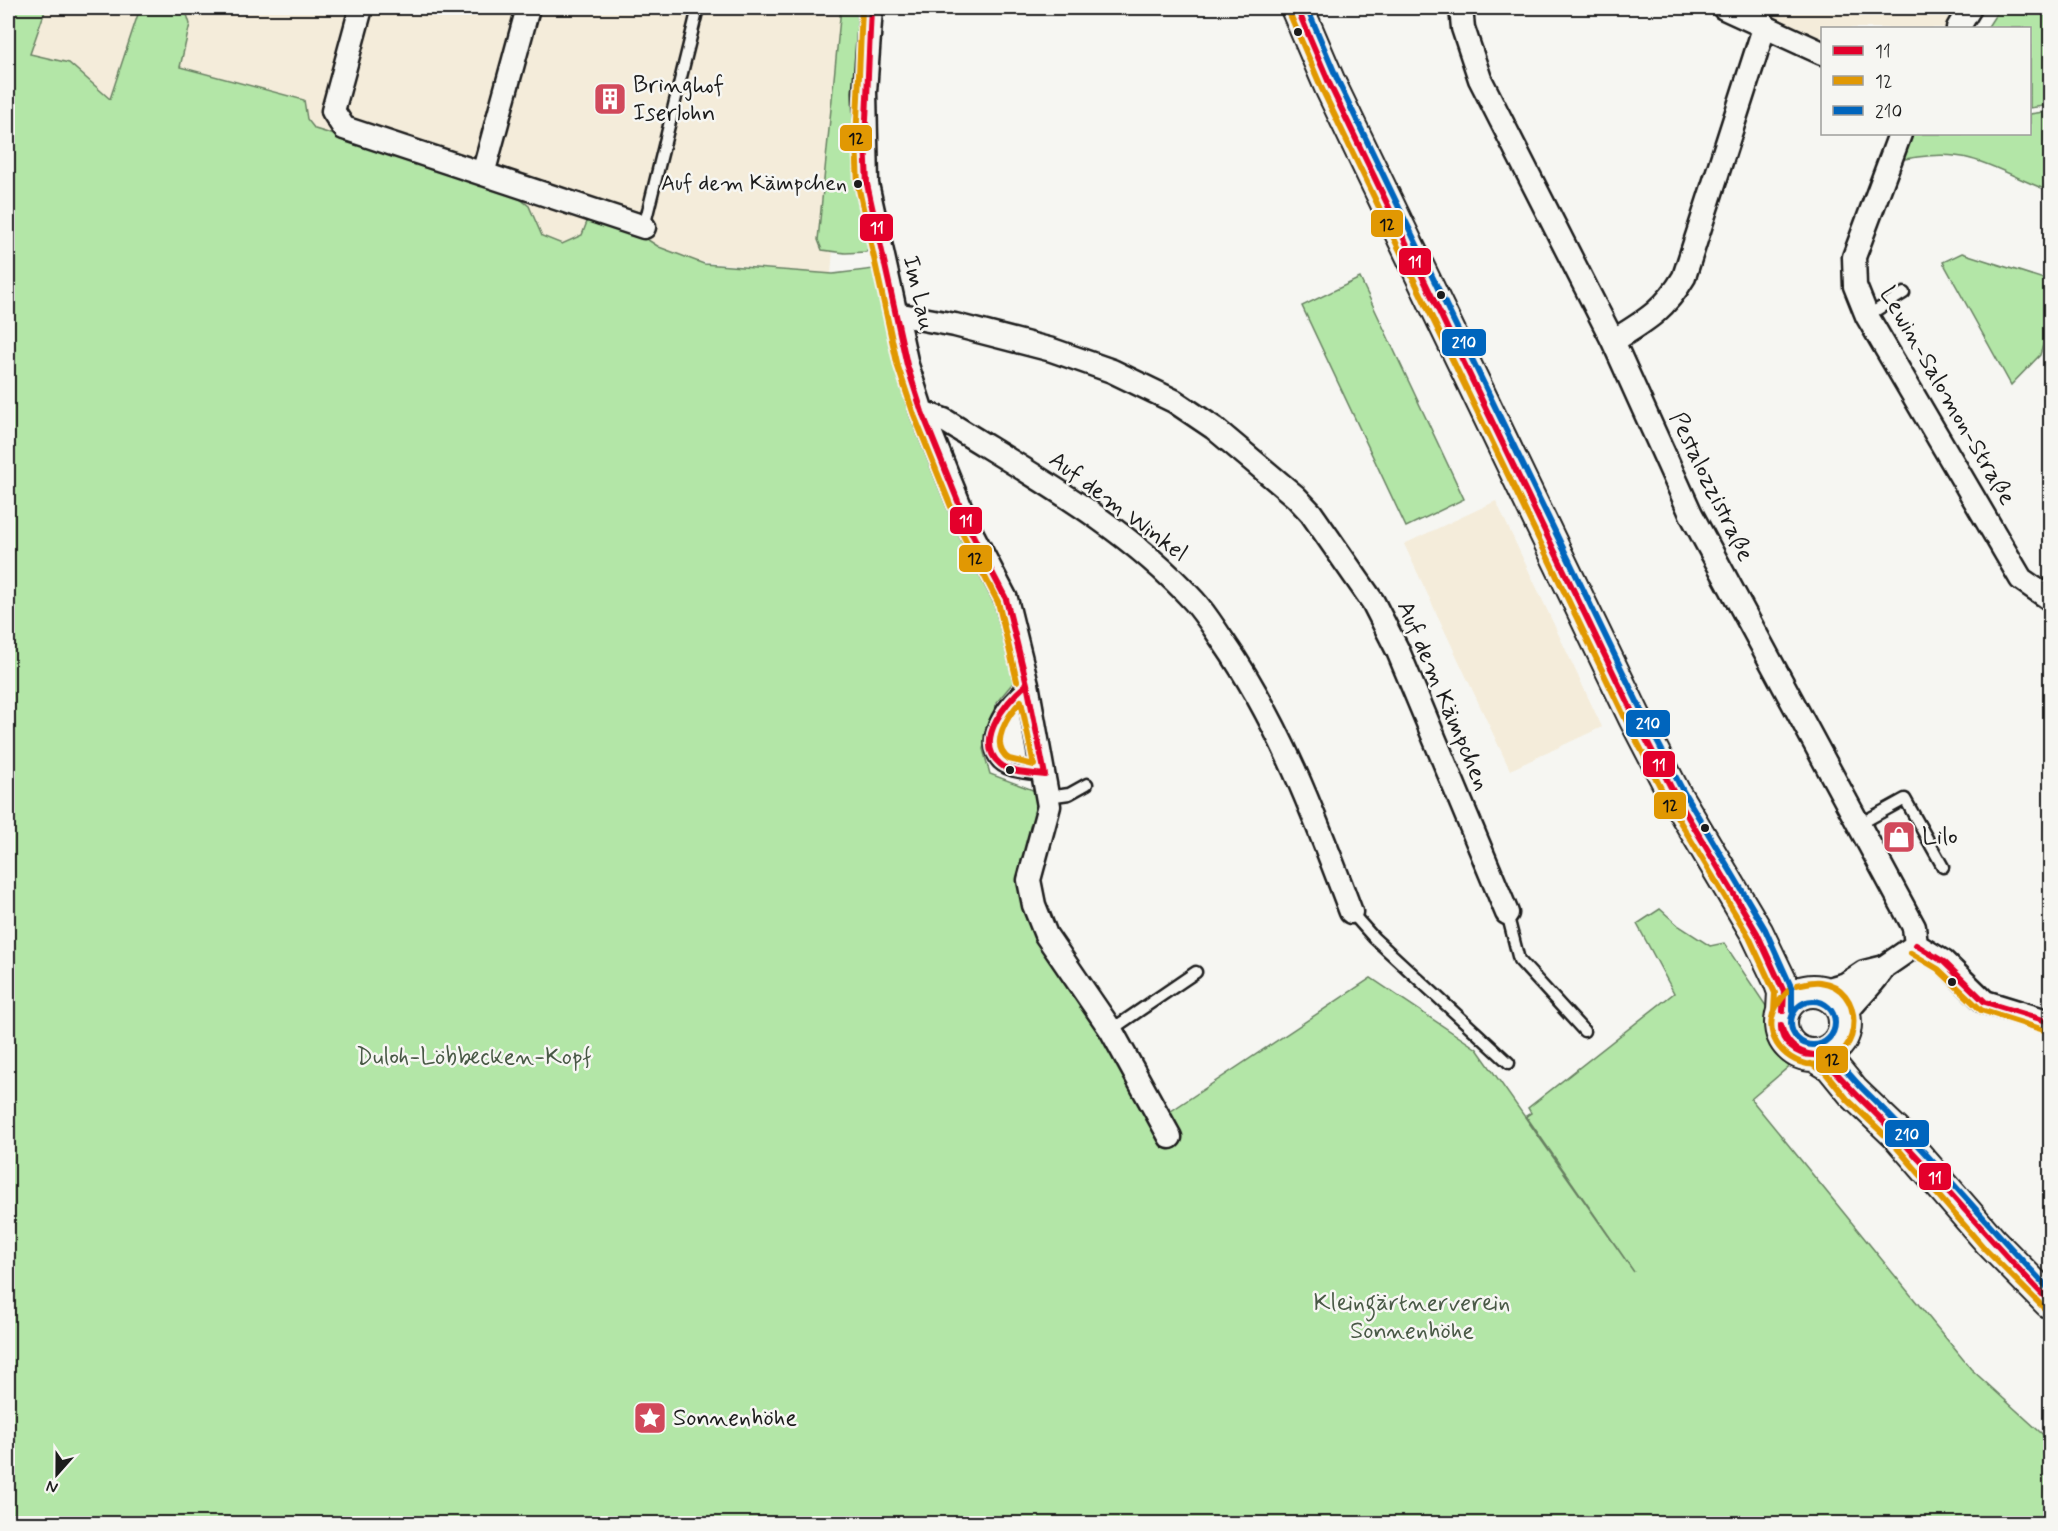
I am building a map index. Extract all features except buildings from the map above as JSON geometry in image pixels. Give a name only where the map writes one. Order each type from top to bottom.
[{"type":"main road","points":[[1286,8],[1330,85]]},
{"type":"main road","points":[[1297,8],[1330,85],[1635,718],[1675,795],[1757,933],[1780,981],[1784,992],[1780,1022],[1787,1043],[1805,1055],[1816,1056],[1831,1065],[1853,1092],[1899,1136],[1991,1242],[2050,1302]]},
{"type":"main road","points":[[1757,933],[1790,963],[1815,991],[1839,1004],[1845,1056],[1899,1136]]},
{"type":"main road","points":[[1783,1011],[1789,1001],[1815,991]]},
{"type":"main road","points":[[1816,1056],[1834,1048],[1843,1027]]},
{"type":"street","points":[[361,8],[333,111],[344,128],[644,227]]},
{"type":"street","points":[[483,174],[528,8]]},
{"type":"street","name":"Im Lau","points":[[871,8],[865,92],[867,184],[907,365],[922,412],[968,526],[1006,599],[1027,684],[1049,806],[1029,880],[1034,905],[1046,935],[1111,1030],[1170,1137]]},
{"type":"street","name":"Pestalozzistraße","points":[[1461,8],[1463,27],[1480,79],[1613,341],[1691,513],[1914,927],[1916,945]]},
{"type":"street","points":[[1724,8],[1766,25],[1821,52]]},
{"type":"street","points":[[1959,27],[1970,8]]},
{"type":"street","points":[[1613,341],[1655,315],[1671,300],[1684,277],[1766,25]]},
{"type":"street","name":"Lewin-Salomon-Straße","points":[[1900,135],[1854,257],[1855,286],[1867,316],[2021,579],[2050,599]]},
{"type":"street","name":"Auf dem Kämpchen","points":[[896,314],[955,325],[1053,350],[1112,371],[1174,401],[1214,428],[1296,497],[1311,513],[1373,602],[1398,651],[1506,913]]},
{"type":"street","name":"Auf dem Winkel","points":[[922,412],[944,420],[1096,518],[1154,562],[1196,602],[1233,656],[1272,722],[1351,912]]},
{"type":"street","points":[[1815,991],[1846,984],[1864,972],[1884,967],[1916,945],[1944,962],[1984,1002],[2050,1022]]},
{"type":"street","points":[[1843,1027],[1856,998],[1874,983],[1884,967]]},
{"type":"lane","points":[[644,227],[698,8]]},
{"type":"lane","points":[[1867,316],[1905,293]]},
{"type":"lane","points":[[1027,684],[1010,697],[1000,710],[991,743],[996,760],[1008,769],[1045,775]]},
{"type":"lane","points":[[1048,797],[1069,794],[1087,784]]},
{"type":"lane","points":[[1858,825],[1905,799],[1943,867]]},
{"type":"lane","points":[[1351,912],[1374,938],[1509,1063]]},
{"type":"lane","points":[[1506,913],[1519,960],[1584,1031]]},
{"type":"lane","points":[[1111,1030],[1196,972]]},
{"type":"shaded area","points":[[46,8],[140,8],[110,100],[69,63],[30,54]]},
{"type":"shaded area","points":[[185,8],[853,8],[831,274],[691,261],[590,215],[582,235],[562,244],[542,236],[529,206],[454,171],[315,129],[307,119],[304,100],[180,67],[190,24]]},
{"type":"shaded area","points":[[1744,8],[1960,8],[1949,27],[1821,27],[1821,41]]},
{"type":"shaded area","points":[[1496,501],[1602,727],[1510,770],[1404,544]]},
{"type":"green space","name":"Duloh-Löbbecken-Kopf","points":[[8,8],[46,8],[30,54],[69,63],[110,99],[140,8],[185,8],[190,24],[180,67],[304,100],[307,119],[315,129],[454,171],[520,199],[529,206],[542,236],[562,244],[582,235],[590,214],[642,236],[659,247],[704,264],[833,274],[882,268],[918,415],[1004,602],[1022,672],[996,703],[983,749],[990,774],[1041,793],[1020,888],[1024,913],[1162,1117],[1371,978],[1477,1049],[1634,1272],[1526,1116],[1531,1113],[1528,1108],[1674,993],[1637,924],[1660,909],[1679,926],[1710,946],[1724,943],[1800,1057],[1751,1099],[1971,1369],[2050,1441],[2050,1523],[8,1523]]},
{"type":"green space","points":[[841,8],[865,8],[870,245],[866,252],[845,253],[822,250],[818,240]]},
{"type":"green space","points":[[2000,8],[2050,8],[2050,105],[2031,108],[2031,27],[1988,27]]},
{"type":"green space","points":[[2050,111],[2050,191],[1991,166],[1961,157],[1931,156],[1891,162],[1904,135],[2031,135],[2031,114]]},
{"type":"green space","points":[[1962,253],[2050,281],[2050,322],[2040,355],[2011,385],[1943,262]]},
{"type":"green space","points":[[1360,278],[1464,499],[1406,527],[1302,306]]},
{"type":"transit line","name":"12","points":[[862,8],[856,142],[858,185],[898,367],[914,415],[960,529],[998,602],[1017,681]]},
{"type":"transit line","name":"11","points":[[871,8],[865,142],[867,184],[907,365],[922,412],[968,526],[1006,599],[1027,684]]},
{"type":"transit line","name":"11","points":[[1297,8],[1330,85],[1635,718],[1675,795],[1757,933],[1784,992],[1783,1011]]},
{"type":"transit line","name":"210","points":[[1307,8],[1338,81],[1643,714],[1683,791],[1765,929],[1792,989],[1792,1011]]},
{"type":"transit line","name":"12","points":[[1289,12],[1322,89],[1627,722],[1667,800],[1749,937],[1775,993],[1774,1011]]},
{"type":"transit line","name":"11","points":[[1027,684],[1045,775],[1010,770],[1000,764],[992,754],[991,732],[996,721],[1011,699],[1027,684]]},
{"type":"transit line","name":"12","points":[[1021,701],[1034,765],[1009,759],[1000,746],[1002,730],[1021,701]]},
{"type":"transit line","name":"11","points":[[1916,945],[1944,962],[1985,1002],[2050,1022]]},
{"type":"transit line","name":"12","points":[[1911,953],[1938,969],[1981,1010],[2047,1031]]},
{"type":"transit line","name":"12","points":[[1791,988],[1774,1010],[1771,1024],[1777,1043],[1791,1058],[1800,1062],[1821,1064],[1835,1058],[1845,1048],[1854,1022],[1845,996],[1835,987],[1820,982],[1797,985]]},
{"type":"transit line","name":"210","points":[[1813,1001],[1822,1002],[1829,1007],[1834,1014],[1835,1023],[1834,1032],[1829,1039],[1822,1044],[1813,1045],[1804,1044],[1797,1039],[1792,1032],[1791,1023],[1792,1014],[1797,1007],[1804,1002],[1813,1001]]},
{"type":"transit line","name":"11","points":[[1781,1025],[1785,1037],[1792,1046],[1814,1055]]},
{"type":"transit line","name":"11","points":[[1781,1025],[1783,1037],[1791,1047],[1802,1053],[1814,1055]]},
{"type":"transit line","name":"210","points":[[1821,1048],[1839,1063],[1913,1140],[2050,1290]]},
{"type":"transit line","name":"11","points":[[1816,1056],[1835,1071],[1886,1124],[2050,1302]]},
{"type":"transit line","name":"12","points":[[1811,1064],[1825,1072],[1847,1099],[1892,1142],[1984,1248],[2044,1308]]},
{"type":"place","name":"Bringhof Iserlohn","points":[[610,99]]},
{"type":"place","name":"Auf dem Kämpchen","points":[[858,184]]},
{"type":"place","name":"Lilo","points":[[1899,837]]},
{"type":"place","name":"Sonnenhöhe","points":[[650,1418]]},
{"type":"park label","name":"Kleingärtnerverein Sonnenhöhe","points":[[1412,1317]]}]
